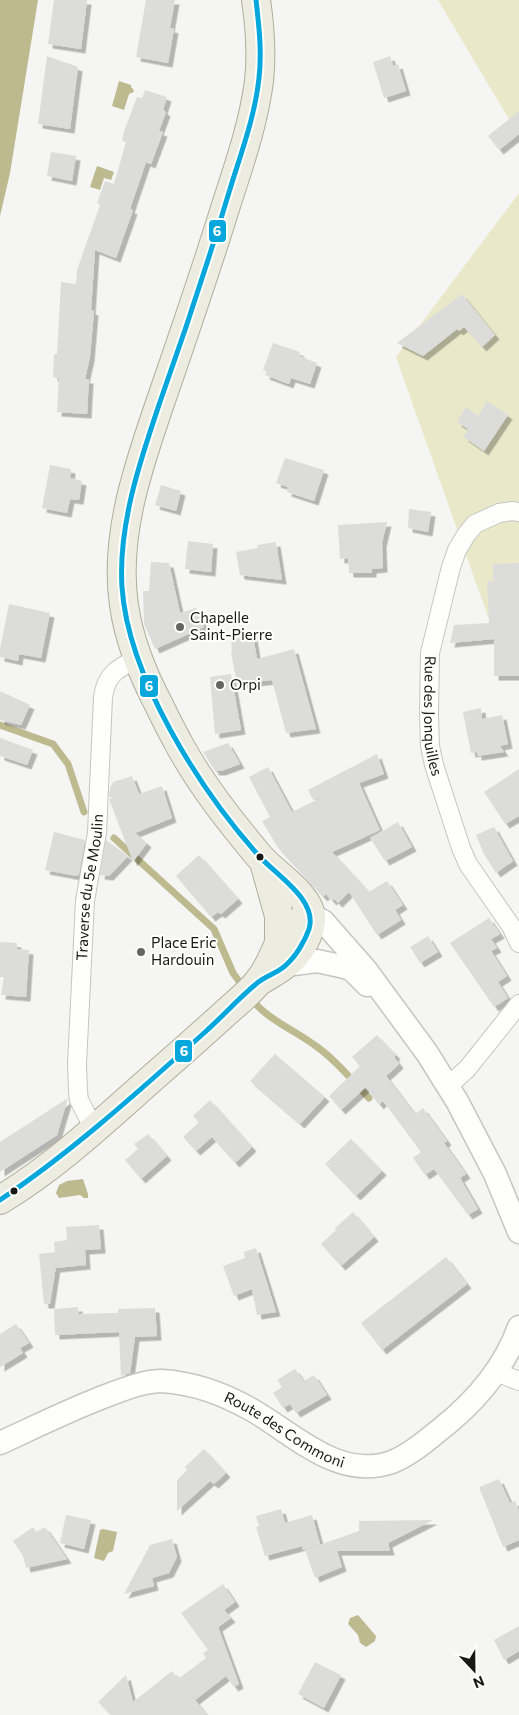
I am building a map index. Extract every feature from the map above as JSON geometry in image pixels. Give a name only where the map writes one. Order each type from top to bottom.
[{"type":"main road","points":[[256,0],[260,62],[259,80],[251,121],[132,493],[126,524],[122,568],[123,603],[131,640],[152,693],[184,753],[220,807],[267,870],[303,899],[307,921],[290,927],[283,952]]},
{"type":"main road","points":[[267,870],[279,916],[283,952]]},
{"type":"main road","points":[[0,1200],[37,1175],[94,1129],[235,1004],[258,982],[276,952],[283,952]]},
{"type":"street","name":"Rue des Jonquilles","points":[[519,512],[499,513],[475,524],[457,550],[451,566],[430,653],[429,706],[430,746],[434,765],[461,848],[468,864],[511,926],[519,943]]},
{"type":"street","name":"Traverse du 5e Moulin","points":[[94,1129],[79,1100],[77,1064],[84,914],[97,833],[104,689],[112,674],[122,666],[138,658]]},
{"type":"street","points":[[307,921],[323,920],[366,970],[427,1053],[448,1086],[514,1203],[519,1232]]},
{"type":"street","points":[[307,921],[351,969],[398,1015]]},
{"type":"street","points":[[283,952],[351,969]]},
{"type":"street","points":[[448,1086],[467,1069],[519,1004]]},
{"type":"street","name":"Route des Commoni","points":[[0,1443],[94,1400],[135,1386],[160,1381],[194,1385],[223,1395],[253,1410],[329,1458],[359,1466],[380,1465],[400,1459],[432,1437],[467,1407],[496,1372],[518,1335]]},
{"type":"street","points":[[496,1372],[519,1380]]},
{"type":"green space","points":[[438,0],[519,0],[519,136]]},
{"type":"green space","points":[[519,193],[519,633],[498,645],[396,357]]},
{"type":"shaded area","points":[[0,0],[38,0],[10,173],[0,216]]},
{"type":"shaded area","points":[[119,81],[131,85],[134,92],[129,94],[124,110],[112,106]]},
{"type":"shaded area","points":[[97,166],[114,172],[111,180],[104,178],[100,190],[90,187]]},
{"type":"shaded area","points":[[83,1179],[88,1198],[80,1195],[59,1198],[56,1193],[59,1185],[67,1181]]},
{"type":"shaded area","points":[[100,1530],[117,1532],[113,1551],[108,1553],[104,1561],[94,1558]]},
{"type":"shaded area","points":[[358,1615],[376,1636],[375,1641],[366,1647],[360,1643],[358,1635],[348,1624],[350,1618]]},
{"type":"building","points":[[54,0],[87,0],[81,49],[48,44]]},
{"type":"building","points":[[146,0],[175,0],[170,28],[174,29],[168,63],[136,57]]},
{"type":"building","points":[[47,56],[78,67],[70,129],[38,124]]},
{"type":"building","points":[[390,56],[393,66],[398,64],[406,91],[384,98],[373,62]]},
{"type":"building","points":[[145,90],[167,97],[163,110],[166,112],[159,131],[163,132],[151,164],[146,162],[130,209],[133,210],[116,258],[95,250],[91,310],[94,311],[90,357],[85,379],[89,379],[87,414],[57,412],[59,378],[53,377],[54,354],[57,354],[61,282],[76,284],[77,270],[100,205],[97,203],[105,181],[114,184],[126,142],[122,141],[124,131],[137,97],[142,98]]},
{"type":"building","points":[[519,111],[519,134],[499,150],[488,136]]},
{"type":"building","points":[[51,152],[76,156],[72,181],[47,176]]},
{"type":"building","points":[[462,294],[495,335],[482,347],[464,327],[459,331],[457,329],[423,356],[397,343]]},
{"type":"building","points":[[273,343],[300,352],[299,356],[317,363],[310,384],[291,378],[289,384],[265,375],[266,371],[263,370]]},
{"type":"building","points":[[487,401],[508,415],[484,451],[464,437],[468,429],[457,422],[466,407],[478,416]]},
{"type":"building","points":[[285,458],[324,470],[314,501],[287,492],[288,487],[276,483]]},
{"type":"building","points":[[50,465],[71,469],[70,478],[82,481],[79,500],[70,499],[67,513],[42,508]]},
{"type":"building","points":[[161,485],[181,491],[176,511],[155,505]]},
{"type":"building","points":[[409,509],[431,512],[428,532],[408,528]]},
{"type":"building","points":[[387,522],[382,543],[383,568],[372,569],[372,573],[349,573],[348,558],[340,559],[338,525]]},
{"type":"building","points":[[188,541],[213,544],[211,572],[185,569]]},
{"type":"building","points":[[276,542],[282,580],[240,575],[236,552],[258,548],[257,545]]},
{"type":"building","points":[[151,562],[169,563],[180,613],[196,608],[204,627],[155,649],[144,624],[143,591],[149,591]]},
{"type":"building","points":[[519,563],[519,676],[494,676],[494,639],[450,643],[454,625],[489,623],[487,581],[493,581],[493,564]]},
{"type":"building","points":[[9,604],[50,613],[41,658],[19,654],[18,661],[0,657]]},
{"type":"building","points":[[253,636],[257,659],[294,649],[316,729],[286,733],[272,680],[237,684],[231,652],[231,639]]},
{"type":"building","points":[[231,674],[241,730],[215,734],[210,677]]},
{"type":"building","points":[[0,691],[30,705],[21,725],[0,720]]},
{"type":"building","points":[[481,708],[482,719],[502,715],[508,744],[500,746],[504,752],[477,756],[477,752],[471,753],[463,712]]},
{"type":"building","points":[[0,738],[33,750],[27,765],[0,756]]},
{"type":"building","points":[[228,743],[240,764],[221,771],[215,771],[203,752]]},
{"type":"building","points":[[377,754],[384,774],[359,783],[380,830],[332,852],[369,892],[387,881],[403,905],[395,910],[401,920],[377,935],[349,892],[338,903],[334,899],[332,901],[326,894],[323,897],[278,848],[262,821],[270,817],[249,777],[268,767],[292,812],[327,795],[313,800],[308,790]]},
{"type":"building","points":[[519,769],[519,816],[505,824],[484,792]]},
{"type":"building","points":[[132,776],[139,794],[162,786],[172,818],[135,833],[147,843],[133,862],[109,799],[112,799],[109,796],[113,782]]},
{"type":"building","points":[[398,822],[412,847],[385,861],[370,838]]},
{"type":"building","points":[[494,827],[513,861],[496,873],[484,854],[476,835]]},
{"type":"building","points":[[54,832],[85,840],[79,874],[77,876],[45,870]]},
{"type":"building","points":[[106,840],[128,856],[109,876],[100,875]]},
{"type":"building","points":[[199,855],[238,899],[221,914],[218,912],[211,917],[176,876]]},
{"type":"building","points":[[489,918],[500,934],[491,939],[497,948],[491,951],[507,976],[498,982],[508,998],[494,1007],[450,943]]},
{"type":"building","points":[[428,936],[438,952],[420,963],[410,947]]},
{"type":"building","points":[[0,942],[17,943],[17,949],[29,950],[26,997],[1,995],[4,977],[0,977]]},
{"type":"building","points":[[377,1035],[396,1055],[394,1057],[399,1064],[386,1076],[415,1114],[423,1108],[447,1141],[444,1143],[466,1174],[460,1178],[478,1209],[468,1215],[434,1169],[425,1175],[413,1158],[421,1152],[383,1101],[379,1105],[366,1087],[341,1110],[329,1096],[360,1066],[352,1057]]},
{"type":"building","points":[[275,1054],[325,1097],[300,1124],[250,1081]]},
{"type":"building","points":[[68,1098],[57,1135],[0,1172],[0,1142]]},
{"type":"building","points":[[210,1100],[252,1147],[235,1163],[212,1137],[196,1151],[183,1137],[199,1122],[193,1116]]},
{"type":"building","points":[[148,1134],[167,1156],[141,1179],[125,1160],[138,1149],[134,1144]]},
{"type":"building","points":[[351,1139],[382,1171],[356,1196],[325,1164]]},
{"type":"building","points":[[353,1212],[374,1237],[341,1266],[321,1244]]},
{"type":"building","points":[[99,1225],[101,1249],[85,1250],[86,1265],[56,1268],[56,1266],[50,1304],[44,1304],[39,1254],[55,1252],[54,1242],[67,1240],[66,1227]]},
{"type":"building","points":[[256,1248],[276,1312],[257,1315],[252,1289],[234,1296],[223,1266],[245,1258],[244,1252]]},
{"type":"building","points":[[446,1257],[467,1284],[382,1350],[361,1323]]},
{"type":"building","points":[[78,1307],[79,1314],[118,1313],[118,1309],[155,1308],[157,1336],[135,1337],[130,1373],[121,1376],[119,1332],[55,1335],[54,1309]]},
{"type":"building","points":[[16,1324],[29,1343],[20,1348],[23,1353],[0,1367],[0,1334]]},
{"type":"building","points":[[295,1369],[304,1381],[314,1375],[327,1395],[296,1413],[290,1404],[283,1408],[273,1393],[282,1387],[277,1380]]},
{"type":"building","points":[[204,1449],[226,1473],[214,1484],[210,1481],[177,1511],[177,1480],[187,1470],[185,1467]]},
{"type":"building","points":[[499,1479],[510,1503],[515,1501],[519,1511],[519,1540],[503,1547],[479,1487]]},
{"type":"building","points":[[281,1509],[285,1523],[312,1515],[320,1544],[303,1550],[302,1546],[265,1556],[256,1527],[259,1526],[256,1516]]},
{"type":"building","points":[[66,1515],[91,1520],[84,1549],[60,1543]]},
{"type":"building","points":[[433,1520],[388,1543],[390,1551],[337,1551],[342,1567],[315,1578],[305,1550],[359,1531],[359,1521]]},
{"type":"building","points":[[33,1527],[36,1532],[45,1527],[67,1559],[26,1568],[23,1556],[13,1541]]},
{"type":"building","points":[[172,1539],[177,1557],[169,1573],[152,1578],[154,1586],[124,1594],[150,1545]]},
{"type":"building","points":[[223,1584],[235,1602],[224,1610],[231,1618],[218,1627],[239,1684],[234,1687],[226,1676],[195,1700],[207,1715],[111,1715],[98,1702],[126,1675],[133,1702],[172,1671],[178,1679],[206,1658],[203,1653],[208,1650],[181,1613]]},
{"type":"building","points":[[519,1626],[519,1651],[504,1660],[494,1640]]},
{"type":"building","points":[[315,1662],[341,1675],[324,1708],[298,1694]]},
{"type":"waterway","points":[[0,725],[53,744],[68,764],[84,812]]},
{"type":"waterway","points":[[114,838],[214,929],[233,973],[244,988]]},
{"type":"waterway","points":[[250,997],[256,1005],[271,1017],[321,1050],[369,1098]]},
{"type":"transit line","name":"6","points":[[0,1200],[79,1141],[180,1055],[256,984],[286,965],[300,948],[309,929],[310,918],[302,898],[259,856],[236,829],[191,766],[171,731],[152,694],[138,658],[127,622],[122,587],[124,539],[132,491],[153,421],[206,268],[251,120],[257,92],[260,58],[256,0]]},
{"type":"place","name":"Chapelle Saint-Pierre","points":[[180,627]]},
{"type":"place","name":"Orpi","points":[[220,685]]},
{"type":"place","name":"Place Eric Hardouin","points":[[141,952]]}]
